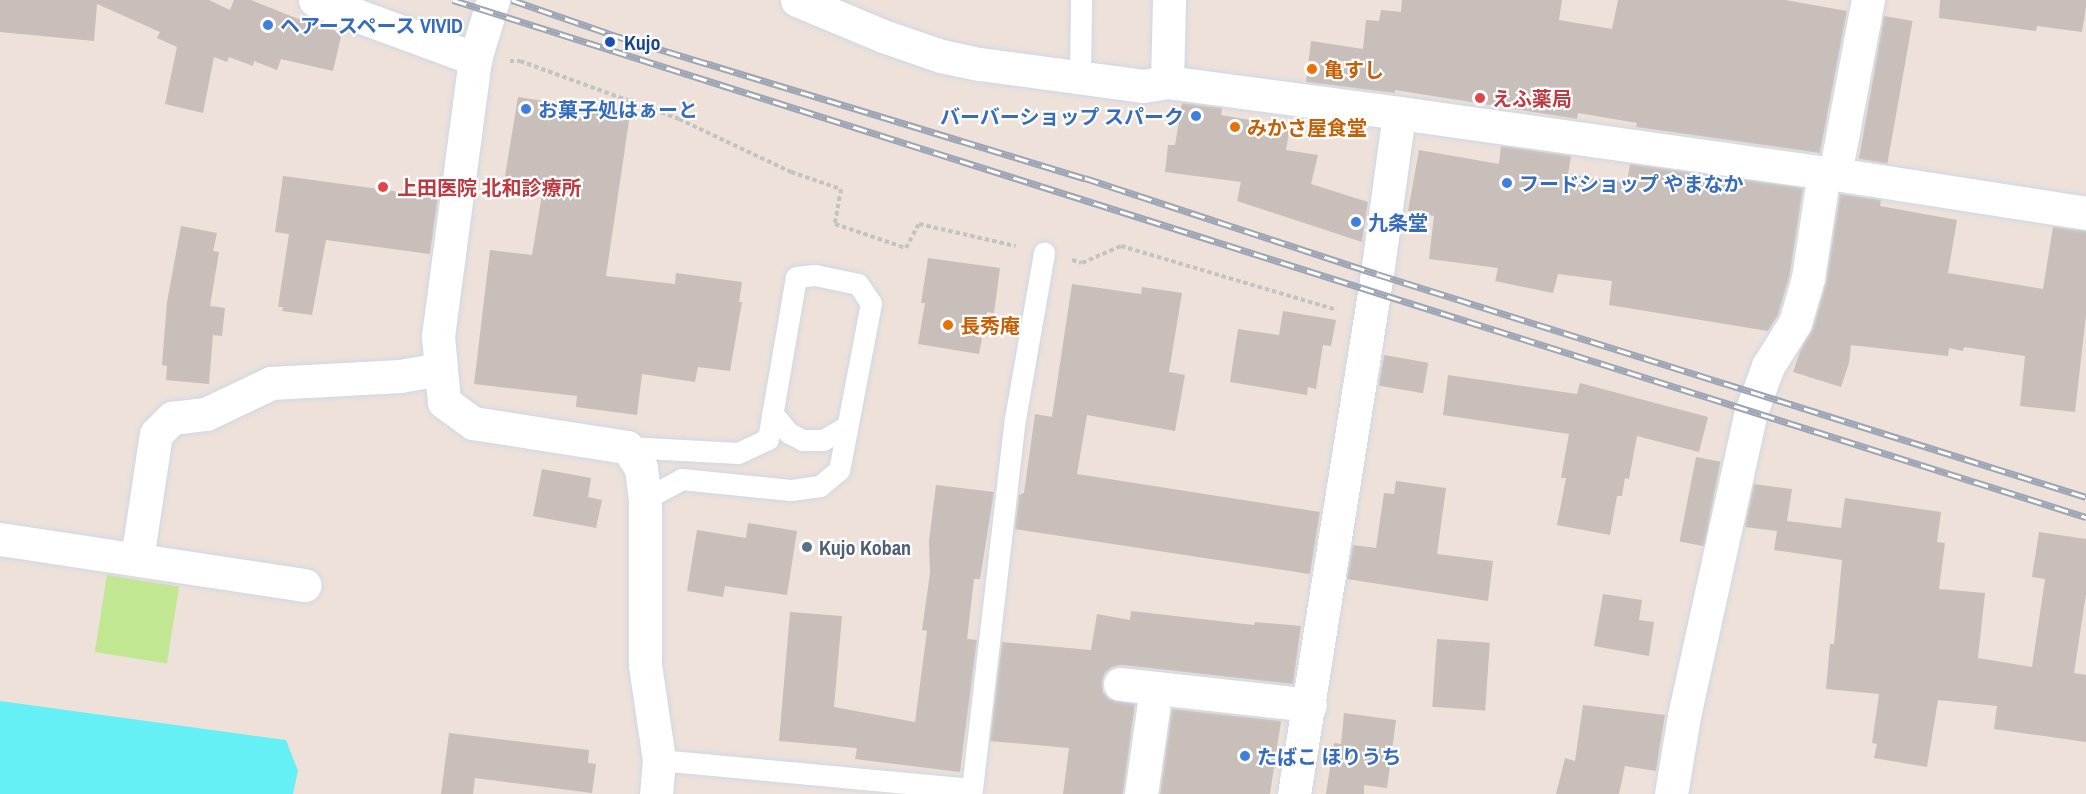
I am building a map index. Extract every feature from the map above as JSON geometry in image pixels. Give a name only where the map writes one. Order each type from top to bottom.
[{"type":"street","points":[[315,0],[475,59]]},
{"type":"street","points":[[493,0],[475,59],[438,336],[444,402],[473,423],[627,447],[641,468],[645,499],[645,665],[659,760],[656,794]]},
{"type":"street","points":[[797,0],[883,36],[940,56],[980,64],[1143,86],[1167,81],[1829,173],[2086,213]]},
{"type":"street","points":[[1167,81],[1169,0]]},
{"type":"street","points":[[1671,794],[1687,704],[1751,412],[1768,366],[1795,323],[1808,278],[1868,0]]},
{"type":"street","points":[[1294,794],[1310,705],[1400,113]]},
{"type":"street","points":[[137,559],[156,434],[172,418],[206,414],[270,383],[400,376],[440,369]]},
{"type":"street","points":[[0,539],[305,585]]},
{"type":"street","points":[[1120,684],[1310,705]]},
{"type":"street","points":[[1141,794],[1156,688]]},
{"type":"lane","points":[[1080,76],[1081,0]]},
{"type":"lane","points":[[659,760],[972,789],[1015,419],[1044,253]]},
{"type":"lane","points":[[627,447],[738,453],[768,439],[796,277],[814,275],[858,285],[871,303],[839,470],[820,486],[790,490],[682,479],[645,499]]},
{"type":"lane","points":[[772,413],[789,433],[803,440],[824,440],[848,426]]},
{"type":"path","points":[[475,59],[520,61],[679,119],[791,172],[841,189],[835,224],[906,248],[919,224],[1082,263],[1121,246],[1369,320]]},
{"type":"green space","points":[[107,575],[179,586],[167,663],[95,652]]},
{"type":"water","points":[[0,701],[286,740],[298,771],[293,794],[0,794]]},
{"type":"building","points":[[0,0],[209,0],[230,10],[234,0],[251,0],[316,26],[342,32],[333,71],[281,59],[277,70],[254,61],[253,66],[229,57],[227,62],[214,57],[203,113],[165,104],[177,47],[157,38],[160,32],[97,4],[94,41],[0,32]]},
{"type":"building","points":[[1402,0],[1562,0],[1559,20],[1612,29],[1618,0],[1785,0],[1847,11],[1820,153],[1636,127],[1637,123],[1578,113],[1577,119],[1395,90],[1395,93],[1306,82],[1311,41],[1363,49],[1366,20],[1379,21],[1381,10],[1401,12]]},
{"type":"building","points":[[1940,0],[2086,0],[2086,7],[2082,32],[2037,26],[2036,31],[1939,18]]},
{"type":"building","points":[[1884,16],[1913,21],[1887,164],[1859,159]]},
{"type":"building","points":[[518,97],[630,114],[606,276],[675,284],[676,273],[742,282],[739,302],[742,302],[730,371],[698,367],[695,382],[642,374],[637,415],[576,407],[577,396],[474,384],[490,250],[532,255],[544,182],[505,176]]},
{"type":"building","points":[[1182,103],[1222,108],[1221,115],[1290,127],[1286,150],[1318,155],[1311,184],[1368,202],[1362,242],[1237,201],[1241,182],[1165,172],[1168,145],[1175,145]]},
{"type":"building","points":[[1501,146],[1571,156],[1568,174],[1627,183],[1630,164],[1803,188],[1790,274],[1778,315],[1768,331],[1609,305],[1612,281],[1558,274],[1553,293],[1495,281],[1498,268],[1429,259],[1434,216],[1408,211],[1419,150],[1499,164]]},
{"type":"building","points":[[283,176],[438,197],[430,254],[326,240],[312,315],[282,311],[283,307],[278,307],[289,234],[275,232]]},
{"type":"building","points":[[1840,194],[1881,200],[1880,206],[1957,220],[1948,273],[2043,289],[2053,227],[2086,231],[2086,315],[2075,412],[2020,406],[2025,356],[1964,347],[1963,351],[1949,348],[1948,356],[1851,345],[1849,363],[1841,387],[1793,372],[1801,349],[1813,328],[1826,283]]},
{"type":"building","points":[[181,226],[217,233],[213,251],[219,252],[210,306],[225,308],[222,336],[213,335],[209,384],[166,380],[167,366],[162,365],[167,302]]},
{"type":"building","points":[[928,258],[1000,268],[994,313],[987,312],[979,354],[918,344],[925,303],[921,303]]},
{"type":"building","points":[[1072,284],[1141,294],[1142,287],[1182,293],[1169,372],[1185,375],[1175,431],[1087,415],[1077,474],[1320,512],[1310,574],[1015,529],[1019,495],[1024,493],[1035,414],[1052,417]]},
{"type":"building","points":[[1283,311],[1336,320],[1331,346],[1323,345],[1316,389],[1308,387],[1307,395],[1230,382],[1238,329],[1279,335]]},
{"type":"building","points":[[1384,355],[1428,363],[1423,393],[1379,386]]},
{"type":"building","points":[[1448,375],[1577,394],[1580,383],[1708,417],[1699,452],[1637,436],[1629,479],[1625,478],[1622,496],[1617,496],[1610,535],[1557,525],[1566,478],[1561,478],[1569,434],[1443,415]]},
{"type":"building","points":[[1696,457],[1721,462],[1704,546],[1680,541]]},
{"type":"building","points":[[542,469],[591,478],[588,497],[602,500],[596,528],[533,516]]},
{"type":"building","points":[[1396,481],[1446,488],[1437,554],[1493,561],[1488,601],[1347,579],[1353,545],[1376,548],[1384,493],[1394,494]]},
{"type":"building","points":[[1754,484],[1792,489],[1787,521],[1841,528],[1845,498],[1941,512],[1937,542],[1945,543],[1939,589],[1985,593],[1978,658],[2032,667],[2045,579],[2032,577],[2039,532],[2086,539],[2086,594],[2074,673],[2086,675],[2086,742],[1994,729],[1997,706],[1938,700],[1927,767],[1874,758],[1877,744],[1872,743],[1879,694],[1826,689],[1830,644],[1834,644],[1842,560],[1774,550],[1777,531],[1745,527]]},
{"type":"building","points":[[936,485],[994,492],[980,579],[974,579],[967,639],[977,640],[960,772],[855,759],[857,748],[779,741],[790,612],[842,616],[834,707],[915,722],[927,631],[922,630],[930,573],[929,541]]},
{"type":"building","points":[[748,523],[797,531],[787,595],[725,586],[723,597],[687,591],[697,530],[746,538]]},
{"type":"building","points":[[1603,594],[1642,600],[1639,620],[1654,622],[1649,656],[1594,646]]},
{"type":"building","points":[[1131,611],[1254,625],[1255,622],[1301,626],[1293,684],[1122,665],[1112,667],[1105,673],[1102,681],[1103,692],[1109,699],[1135,704],[1123,794],[1063,794],[1069,748],[990,741],[1002,642],[1091,650],[1097,614],[1130,620]]},
{"type":"building","points":[[1437,639],[1490,643],[1485,711],[1432,707]]},
{"type":"building","points":[[1583,705],[1665,715],[1656,771],[1625,766],[1619,794],[1556,794],[1565,758],[1575,761]]},
{"type":"building","points":[[1172,709],[1281,721],[1270,794],[1160,794]]},
{"type":"building","points":[[1344,713],[1396,720],[1387,788],[1364,785],[1364,794],[1326,794],[1334,743],[1341,744]]},
{"type":"building","points":[[449,733],[589,750],[588,763],[596,764],[592,793],[475,778],[473,794],[441,794]]},
{"type":"railway","points":[[453,0],[2086,517]]},
{"type":"railway","points":[[512,0],[613,35],[1085,178],[1377,274],[2086,497]]},
{"type":"place","name":"ヘアースペース VIVID","points":[[268,25]]},
{"type":"place","name":"Kujo","points":[[610,42]]},
{"type":"place","name":"亀すし","points":[[1312,69]]},
{"type":"place","name":"えふ薬局","points":[[1480,98]]},
{"type":"place","name":"お菓子処はぁーと","points":[[526,109]]},
{"type":"place","name":"バーバーショップ スパーク","points":[[1196,116]]},
{"type":"place","name":"みかさ屋食堂","points":[[1235,127]]},
{"type":"place","name":"フードショップ やまなか","points":[[1507,183]]},
{"type":"place","name":"上田医院 北和診療所","points":[[383,187]]},
{"type":"place","name":"九条堂","points":[[1356,222]]},
{"type":"place","name":"長秀庵","points":[[948,325]]},
{"type":"place","name":"Kujo Koban","points":[[807,547]]},
{"type":"place","name":"たばこ ほりうち","points":[[1245,756]]}]
